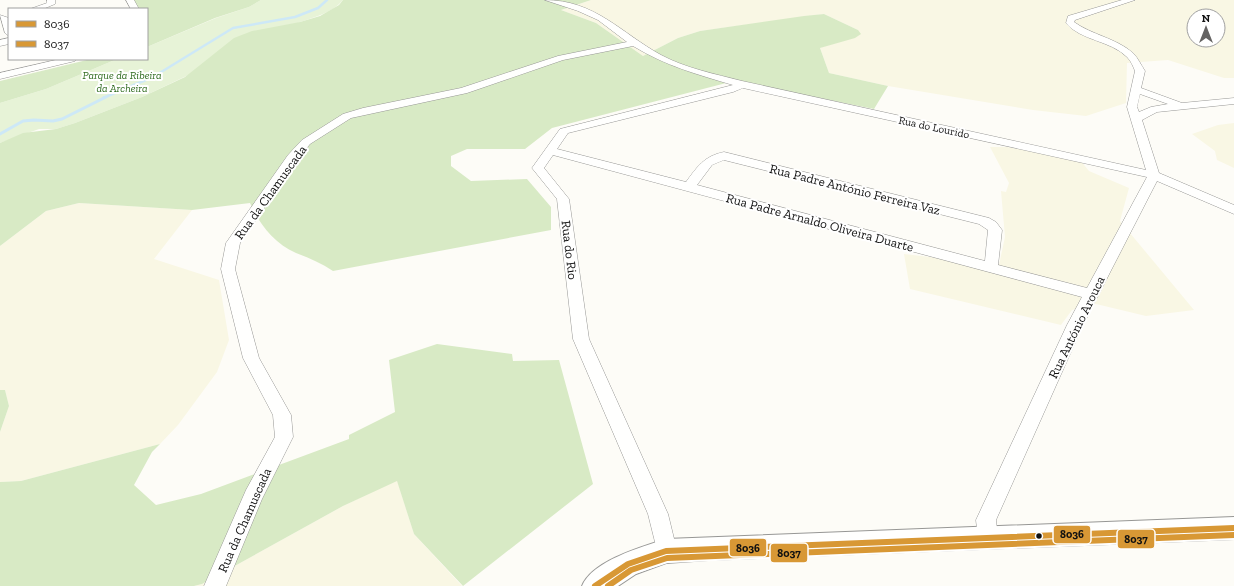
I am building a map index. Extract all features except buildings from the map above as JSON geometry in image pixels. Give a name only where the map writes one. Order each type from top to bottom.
[{"type":"street","points":[[37,8],[51,4],[51,0]]},
{"type":"street","name":"Rua do Lourido","points":[[549,0],[601,18],[647,52],[672,64],[740,84],[1154,175],[1234,210]]},
{"type":"street","points":[[1131,0],[1071,18],[1070,23],[1076,28],[1116,46],[1130,55],[1140,71],[1132,107],[1154,175]]},
{"type":"street","points":[[0,17],[6,20],[8,29]]},
{"type":"street","name":"Rua da Chamuscada","points":[[215,586],[253,496],[284,437],[282,416],[251,358],[228,269],[233,243],[292,158],[306,142],[328,127],[347,116],[363,110],[463,91],[561,58],[634,43]]},
{"type":"street","points":[[0,76],[68,60]]},
{"type":"street","name":"Rua do Rio","points":[[666,551],[658,514],[581,339],[563,199],[538,168],[549,150],[564,131],[729,90],[738,87],[740,84]]},
{"type":"street","points":[[1137,90],[1180,105]]},
{"type":"street","points":[[1136,118],[1155,109],[1180,105],[1234,101]]},
{"type":"street","name":"Rua Padre Arnaldo Oliveira Duarte","points":[[549,150],[1091,294]]},
{"type":"street","name":"Rua Padre António Ferreira Vaz","points":[[689,187],[709,159],[716,156],[724,156],[984,221],[991,224],[995,230],[991,267]]},
{"type":"street","name":"Rua António Arouca","points":[[988,538],[986,520],[1075,325],[1154,175]]},
{"type":"street","points":[[594,586],[628,564],[666,551],[708,548],[1234,528]]},
{"type":"shaded area","points":[[591,0],[1234,0],[1234,78],[1224,78],[1168,60],[1127,63],[1126,103],[1086,116],[1033,110],[888,86],[829,73],[820,48],[858,30],[824,14],[700,31],[678,38],[643,56],[596,23],[561,10]]},
{"type":"shaded area","points":[[1234,123],[1234,168],[1217,160],[1215,151],[1192,134],[1218,125]]},
{"type":"shaded area","points":[[990,147],[1007,147],[1080,160],[1089,171],[1129,188],[1120,221],[1194,310],[1146,316],[1096,304],[1072,310],[1061,325],[910,289],[904,254],[999,265],[1005,237],[1001,191],[1006,192],[1009,183]]},
{"type":"shaded area","points":[[79,203],[192,210],[154,259],[219,280],[229,340],[217,372],[178,425],[160,444],[21,481],[0,482],[0,432],[9,406],[5,390],[0,390],[0,246],[46,211]]},
{"type":"shaded area","points":[[397,480],[414,534],[462,586],[194,586],[202,584],[343,506]]},
{"type":"green space","points":[[131,0],[261,0],[249,7],[215,18],[148,47],[148,8],[136,8]]},
{"type":"green space","name":"Parque da Ribeira da Archeira","points":[[261,0],[343,0],[329,11],[300,22],[142,97],[75,123],[56,129],[39,129],[0,143],[0,103],[46,89],[115,60],[148,60],[148,47],[216,18],[249,7]]},
{"type":"green space","points":[[343,0],[591,0],[561,10],[596,23],[643,56],[678,38],[700,31],[824,14],[858,30],[861,34],[855,38],[820,48],[829,73],[888,86],[874,109],[734,81],[552,128],[525,149],[467,149],[451,156],[451,166],[471,181],[527,179],[551,207],[551,230],[333,271],[288,249],[274,239],[258,219],[250,203],[192,210],[79,203],[46,211],[0,246],[0,143],[23,133],[56,129],[75,123],[142,97],[185,77],[234,38],[252,31],[300,22],[320,16],[339,5]]},
{"type":"green space","points":[[87,60],[115,60],[46,89],[0,103],[0,81]]},
{"type":"green space","points":[[437,344],[512,354],[513,361],[559,360],[593,484],[463,586],[414,534],[397,481],[343,506],[202,584],[194,586],[0,586],[0,482],[21,481],[160,444],[152,452],[134,485],[156,505],[201,494],[349,439],[349,435],[395,412],[389,360]]},
{"type":"green space","points":[[0,390],[5,390],[9,406],[0,432]]},
{"type":"waterway","points":[[103,98],[153,77],[233,28],[295,17],[318,8],[327,0]]},
{"type":"waterway","points":[[0,134],[23,121],[53,121],[62,119],[106,97]]},
{"type":"transit line","name":"8036","points":[[595,586],[628,564],[666,551],[1234,528]]},
{"type":"transit line","name":"8037","points":[[608,586],[631,570],[667,558],[1234,535]]}]
